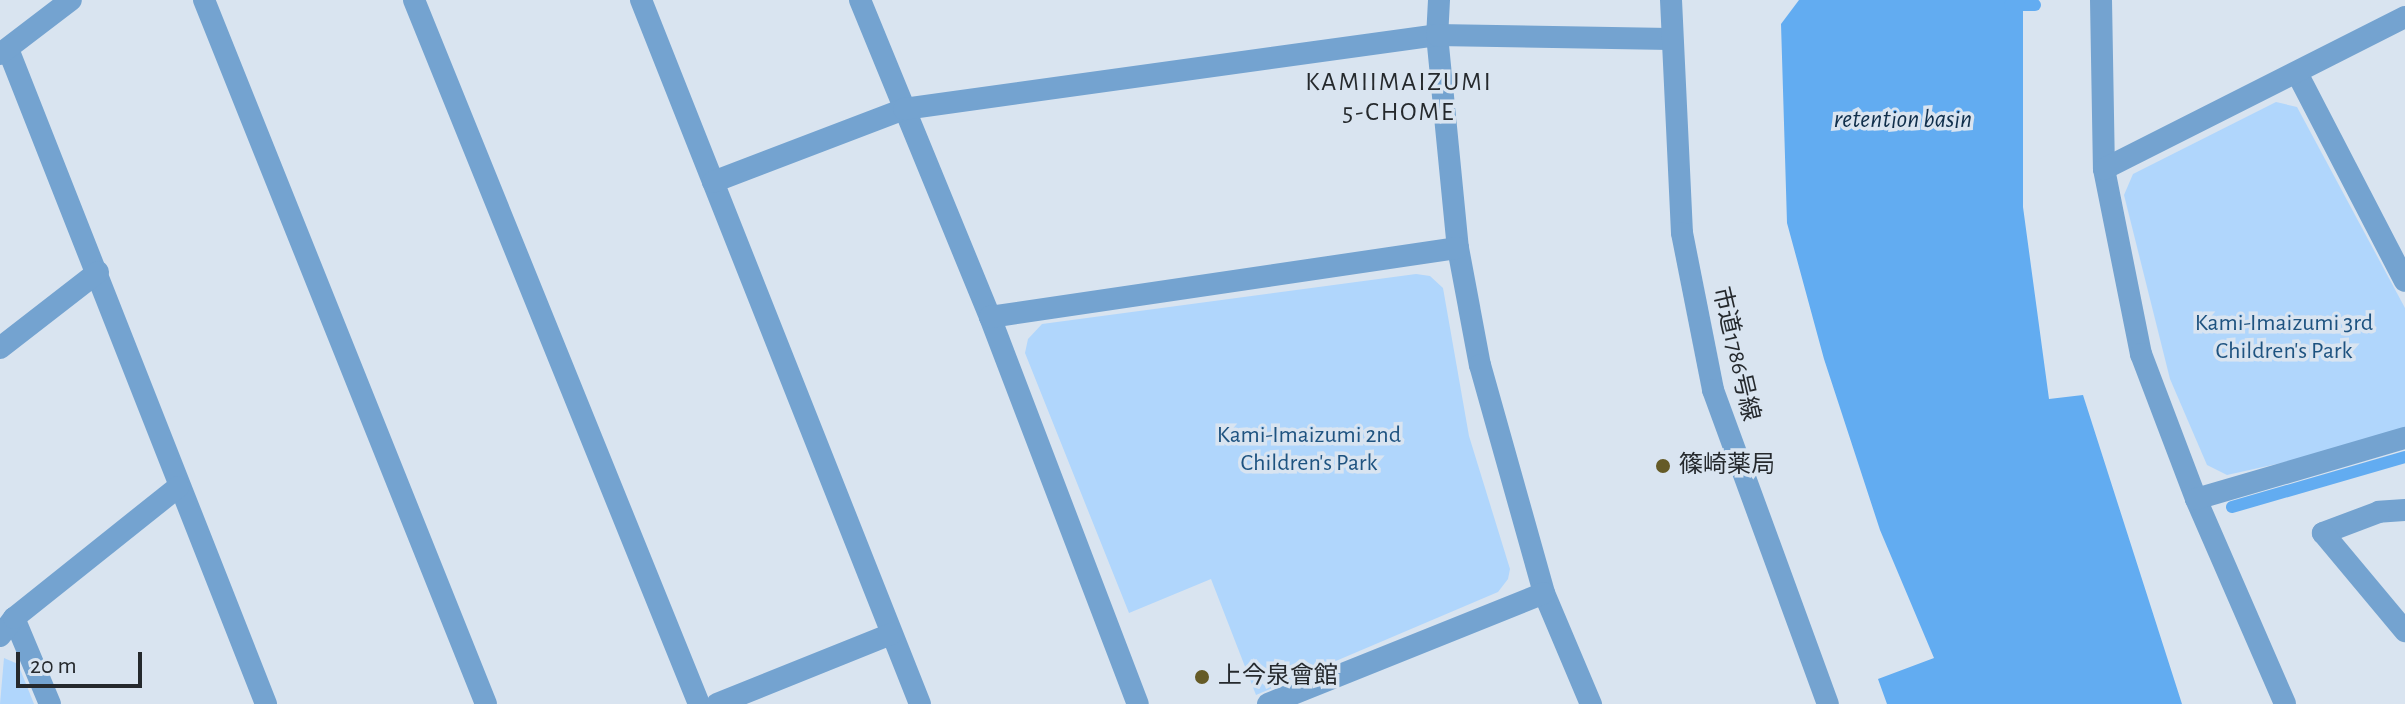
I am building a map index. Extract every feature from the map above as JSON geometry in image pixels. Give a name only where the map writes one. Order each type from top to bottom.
[{"type":"street","points":[[71,0],[4,52],[98,272],[178,487],[266,704]]},
{"type":"street","points":[[204,0],[486,704]]},
{"type":"street","points":[[414,0],[699,704]]},
{"type":"street","points":[[641,0],[920,704]]},
{"type":"street","points":[[860,0],[990,317],[1138,704]]},
{"type":"street","points":[[1439,0],[1437,35],[1458,248],[1480,365],[1544,593],[1591,704]]},
{"type":"street","name":"市道1786号線","points":[[1671,0],[1670,39],[1682,233],[1713,390],[1828,704]]},
{"type":"street","points":[[2101,0],[2104,169],[2141,354],[2196,499],[2285,704]]},
{"type":"street","points":[[2104,169],[2405,17]]},
{"type":"street","points":[[713,182],[904,109],[1437,35],[1670,39]]},
{"type":"street","points":[[2297,73],[2398,248],[2405,281]]},
{"type":"street","points":[[990,317],[1458,248]]},
{"type":"street","points":[[0,348],[98,272]]},
{"type":"street","points":[[2196,499],[2405,438]]},
{"type":"street","points":[[50,704],[7,627],[178,487]]},
{"type":"street","points":[[2405,510],[2379,512],[2323,533],[2405,631]]},
{"type":"street","points":[[1268,704],[1544,593]]},
{"type":"street","points":[[717,704],[891,634]]},
{"type":"green space","name":"Kami-Imaizumi 3rd Children's Park","points":[[2276,102],[2297,107],[2405,308],[2405,428],[2327,453],[2227,475],[2207,465],[2170,379],[2124,195],[2133,174]]},
{"type":"green space","name":"Kami-Imaizumi 2nd Children's Park","points":[[1416,274],[1430,276],[1443,288],[1469,436],[1510,569],[1508,579],[1498,592],[1256,695],[1211,579],[1129,613],[1025,353],[1028,339],[1042,324]]},
{"type":"green space","points":[[4,658],[18,664],[34,704],[0,704]]},
{"type":"water","name":"retention basin","points":[[1799,0],[2023,0],[2023,207],[2049,399],[2083,395],[2182,704],[1887,704],[1878,679],[1934,658],[1880,530],[1824,359],[1787,223],[1781,24]]},
{"type":"waterway","points":[[2010,5],[2035,5]]},
{"type":"waterway","points":[[2232,507],[2405,457]]},
{"type":"place","name":"篠崎薬局","points":[[1663,466]]},
{"type":"place","name":"上今泉會館","points":[[1202,677]]},
{"type":"district","name":"KAMIIMAIZUMI 5-CHOME","points":[[1399,98]]}]
